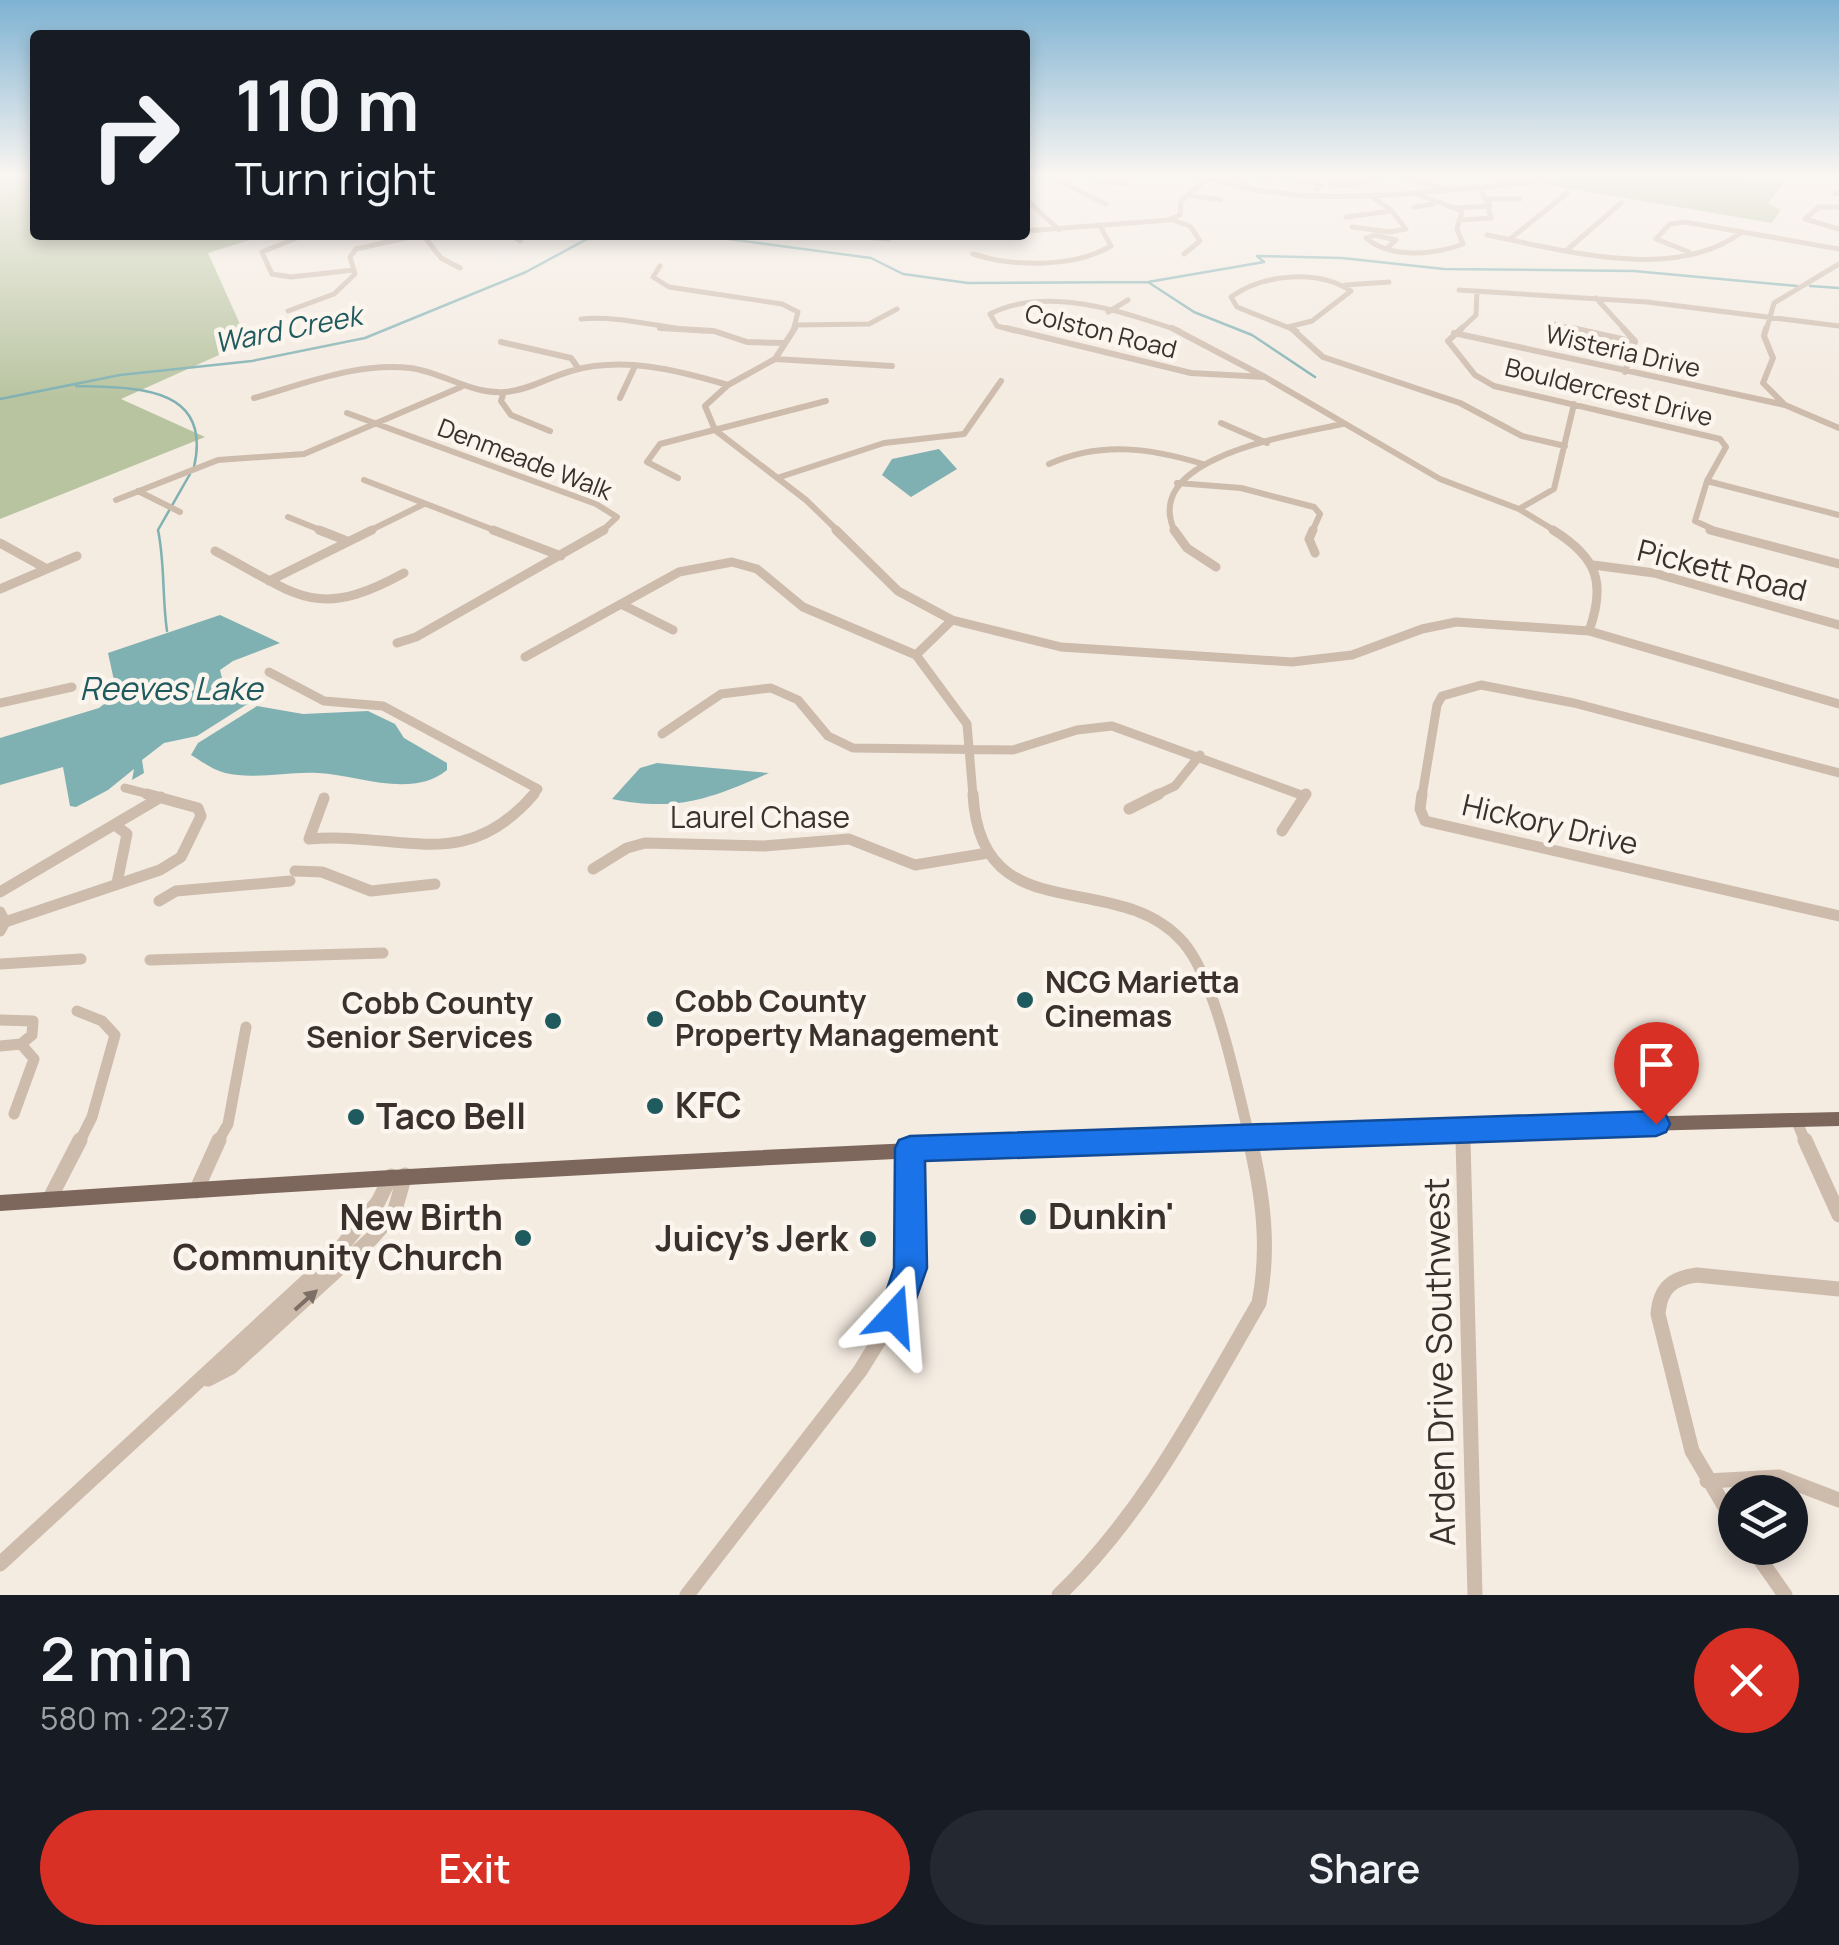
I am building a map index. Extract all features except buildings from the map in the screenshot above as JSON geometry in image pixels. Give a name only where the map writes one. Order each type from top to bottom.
[{"type":"main road","points":[[0,1204],[398,1175],[910,1148],[1839,1119]]},
{"type":"street","points":[[271,249],[260,254],[270,272],[286,277],[354,270]]},
{"type":"street","points":[[288,311],[342,289],[353,280],[350,255],[356,249]]},
{"type":"street","points":[[434,249],[460,268]]},
{"type":"street","points":[[973,254],[1012,260],[1097,256],[1107,249]]},
{"type":"street","points":[[1184,254],[1190,249]]},
{"type":"street","points":[[1393,249],[1433,249]]},
{"type":"street","points":[[1682,249],[1692,254]]},
{"type":"street","points":[[1567,250],[1618,259],[1709,249]]},
{"type":"street","points":[[1785,405],[1763,383],[1773,358],[1764,336],[1767,320],[1774,303],[1839,264]]},
{"type":"street","points":[[660,266],[652,277],[661,284],[714,296],[784,304],[800,314],[775,359],[728,385],[705,406],[715,430],[822,515],[854,553],[898,591],[952,620],[1060,647],[1292,662],[1352,656],[1422,629],[1456,622],[1589,631],[1839,704]]},
{"type":"street","points":[[1830,270],[1839,273]]},
{"type":"street","points":[[274,284],[286,277]]},
{"type":"street","points":[[1389,282],[1344,285],[1318,277],[1293,277],[1242,290],[1231,298],[1237,307],[1306,336],[1322,357],[1460,404],[1522,436],[1565,446]]},
{"type":"street","points":[[1288,326],[1312,321],[1351,294],[1344,285]]},
{"type":"street","points":[[1459,290],[1596,298],[1839,326]]},
{"type":"street","points":[[1453,333],[1476,316],[1478,291]]},
{"type":"street","points":[[1596,298],[1635,342]]},
{"type":"street","points":[[1108,312],[1128,300]]},
{"type":"street","name":"Colston Road","points":[[1264,377],[1205,376],[1155,366],[1018,332],[989,319],[994,309],[1060,302],[1193,336],[1264,377],[1342,424],[1440,479],[1520,509],[1563,536],[1592,564]]},
{"type":"street","points":[[603,317],[608,307]]},
{"type":"street","points":[[797,325],[848,327],[878,322],[898,309]]},
{"type":"street","points":[[581,319],[603,317],[665,329],[714,331],[755,343],[784,343]]},
{"type":"street","points":[[878,322],[895,328]]},
{"type":"street","points":[[1552,324],[1635,342]]},
{"type":"street","name":"Wisteria Drive","points":[[1453,333],[1785,405],[1839,428]]},
{"type":"street","name":"Bouldercrest Drive","points":[[1453,333],[1450,344],[1480,379],[1720,439],[1726,447],[1693,518],[1698,524],[1839,564]]},
{"type":"street","points":[[501,342],[564,356],[576,362],[579,369]]},
{"type":"street","points":[[1625,372],[1635,342]]},
{"type":"street","points":[[775,359],[892,366]]},
{"type":"street","points":[[620,398],[635,366]]},
{"type":"street","points":[[254,398],[400,367],[432,373],[461,386],[504,392],[579,369],[635,366],[677,370],[728,385]]},
{"type":"street","points":[[777,478],[884,443],[964,434],[1001,381]]},
{"type":"street","points":[[116,500],[218,460],[304,454],[461,386]]},
{"type":"street","points":[[504,392],[501,401],[511,415],[550,431]]},
{"type":"street","points":[[678,478],[647,462],[652,450],[672,440],[826,402]]},
{"type":"street","points":[[1520,509],[1542,500],[1554,489],[1574,404]]},
{"type":"street","name":"Denmeade Walk","points":[[347,413],[596,504],[616,516],[597,536],[416,637],[397,643]]},
{"type":"street","points":[[1221,423],[1268,443]]},
{"type":"street","points":[[1216,567],[1186,548],[1174,533],[1166,503],[1176,484],[1203,464],[1342,424]]},
{"type":"street","points":[[1049,464],[1076,449],[1098,446],[1203,464]]},
{"type":"street","points":[[274,470],[280,458]]},
{"type":"street","points":[[364,480],[560,556]]},
{"type":"street","points":[[1707,481],[1839,514]]},
{"type":"street","points":[[1176,484],[1241,488],[1314,507],[1320,514],[1309,539],[1315,554]]},
{"type":"street","points":[[138,491],[180,512]]},
{"type":"street","points":[[269,581],[424,504]]},
{"type":"street","points":[[288,517],[347,541]]},
{"type":"street","points":[[0,543],[47,568]]},
{"type":"street","points":[[215,552],[307,600],[332,604],[351,600],[404,574]]},
{"type":"street","points":[[0,589],[76,556]]},
{"type":"street","points":[[525,657],[692,567],[746,563],[790,600],[916,654],[932,681],[958,707],[972,751],[980,840],[1008,874],[1028,884],[1151,915],[1190,946],[1206,978],[1268,1220],[1268,1270],[1259,1303],[1148,1493],[1115,1539],[1059,1595]]},
{"type":"street","points":[[1589,631],[1601,598],[1598,573],[1592,564]]},
{"type":"street","name":"Pickett Road","points":[[1592,564],[1654,572],[1839,624]]},
{"type":"street","points":[[623,605],[673,630]]},
{"type":"street","points":[[916,654],[952,620]]},
{"type":"street","points":[[269,672],[324,701],[384,706],[538,789],[502,826],[472,844],[309,839],[324,798]]},
{"type":"street","name":"Hickory Drive","points":[[1839,773],[1616,711],[1472,686],[1442,696],[1437,705],[1420,810],[1425,821],[1454,830],[1839,916]]},
{"type":"street","points":[[0,702],[72,687]]},
{"type":"street","points":[[662,734],[721,694],[758,687],[786,692],[798,700],[828,736],[853,748],[1013,750],[1077,730],[1112,726],[1306,794],[1282,832]]},
{"type":"street","points":[[1129,809],[1174,786],[1200,756]]},
{"type":"street","points":[[2,922],[160,870],[184,852],[200,810],[126,788]]},
{"type":"street","points":[[0,892],[161,796]]},
{"type":"street","points":[[115,824],[128,834],[116,883]]},
{"type":"street","name":"Laurel Chase","points":[[593,868],[627,848],[645,843],[764,846],[849,839],[914,865],[988,854]]},
{"type":"street","points":[[159,901],[176,891],[292,876],[337,874],[352,887],[365,890],[420,890],[434,884]]},
{"type":"street","points":[[150,960],[254,960],[382,952]]},
{"type":"street","points":[[0,964],[81,959]]},
{"type":"street","points":[[48,1200],[92,1117],[115,1034],[102,1021],[77,1011]]},
{"type":"street","points":[[0,1020],[33,1022],[32,1035],[21,1044],[0,1046]]},
{"type":"street","points":[[196,1191],[206,1162],[228,1124],[246,1027]]},
{"type":"street","points":[[14,1114],[34,1058],[21,1044]]},
{"type":"street","points":[[1796,1120],[1839,1215]]},
{"type":"street","name":"Arden Drive Southwest","points":[[1460,1128],[1466,1156],[1468,1432],[1475,1595]]},
{"type":"street","points":[[688,1595],[860,1371],[894,1316],[910,1268],[910,1148]]},
{"type":"street","points":[[0,1564],[202,1382],[231,1367],[371,1240],[394,1213],[398,1175]]},
{"type":"street","points":[[1718,1498],[1687,1434],[1658,1314],[1664,1289],[1681,1278],[1699,1276],[1839,1289]]},
{"type":"street","points":[[1707,1481],[1779,1477],[1839,1500]]},
{"type":"street","points":[[1764,1565],[1785,1595]]},
{"type":"green space","points":[[0,249],[219,249],[208,253],[248,342],[121,399],[205,437],[0,519]]},
{"type":"water","points":[[939,449],[957,469],[911,497],[882,475],[892,459]]},
{"type":"water","name":"Reeves Lake","points":[[220,615],[280,643],[220,670],[222,678],[249,703],[197,736],[164,743],[142,760],[144,773],[132,780],[134,769],[108,790],[76,807],[70,806],[63,767],[0,785],[0,738],[99,708],[117,694],[108,653]]},
{"type":"water","points":[[257,706],[303,714],[368,711],[395,724],[404,738],[447,763],[447,770],[433,779],[401,784],[318,773],[248,776],[221,772],[191,755],[198,743]]},
{"type":"water","points":[[657,763],[769,773],[692,801],[655,804],[612,799],[640,768]]},
{"type":"waterway","name":"Ward Creek","points":[[0,399],[120,375],[252,361],[365,338],[526,272],[568,249]]},
{"type":"waterway","name":"Ward Creek","points":[[807,249],[871,258],[903,274],[968,283],[1148,282]]},
{"type":"waterway","name":"Ward Creek","points":[[1148,282],[1264,262],[1257,256],[1342,258],[1444,269],[1634,271],[1797,286]]},
{"type":"waterway","points":[[1148,282],[1194,312],[1252,335],[1315,377]]},
{"type":"waterway","name":"Ward Creek","points":[[1810,286],[1839,288]]},
{"type":"waterway","points":[[76,386],[143,391],[180,405],[192,420],[197,440],[194,467]]},
{"type":"waterway","points":[[167,631],[158,530],[190,474]]},
{"type":"place","name":"NCG Marietta Cinemas","points":[[1025,1000]]},
{"type":"place","name":"Cobb County Property Management","points":[[655,1019]]},
{"type":"place","name":"Cobb County Senior Services","points":[[553,1021]]},
{"type":"place","name":"KFC","points":[[655,1106]]},
{"type":"place","name":"Taco Bell","points":[[356,1117]]},
{"type":"place","name":"Dunkin'","points":[[1028,1217]]},
{"type":"place","name":"New Birth Community Church","points":[[523,1238]]},
{"type":"place","name":"Juicy's Jerk","points":[[868,1239]]},
{"type":"route","points":[[894,1316],[910,1268],[914,1226],[910,1148],[1656,1124]]}]
